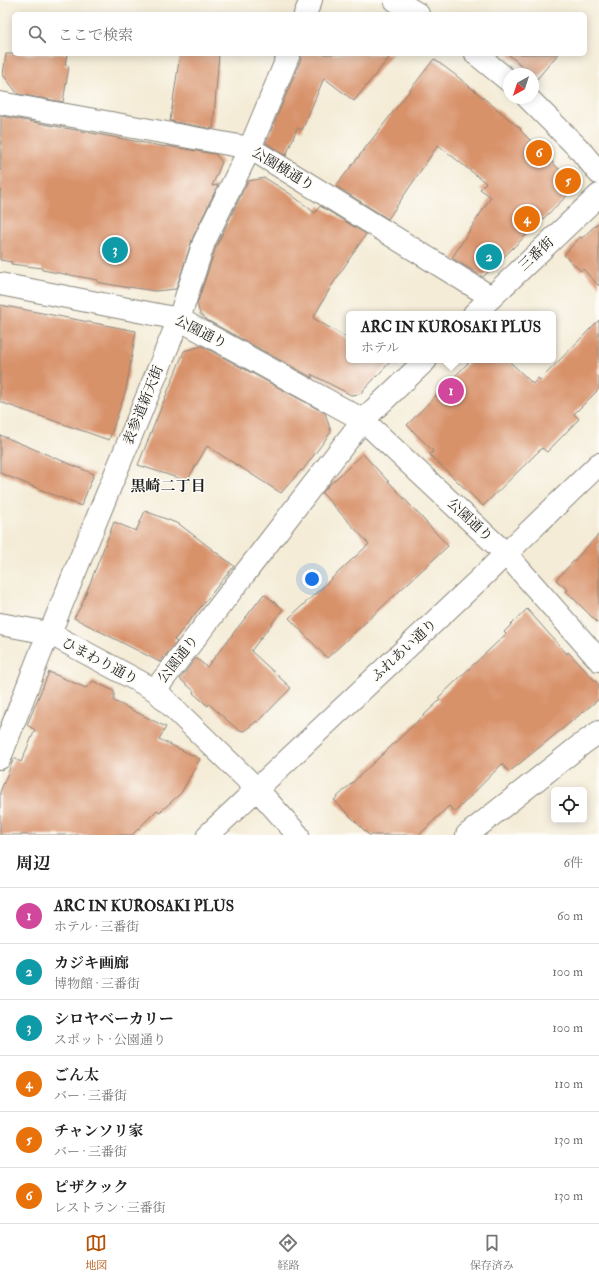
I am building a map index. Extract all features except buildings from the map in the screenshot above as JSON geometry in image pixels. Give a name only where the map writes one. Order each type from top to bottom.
[{"type":"street","points":[[306,12],[311,0]]},
{"type":"street","points":[[395,0],[415,12]]},
{"type":"street","name":"表参道新天街","points":[[0,758],[42,649],[179,318],[204,242],[250,148],[287,56]]},
{"type":"street","points":[[478,56],[503,76]]},
{"type":"street","name":"公園横通り","points":[[0,103],[250,148],[491,297]]},
{"type":"street","points":[[534,104],[570,139],[599,173]]},
{"type":"street","name":"三番街","points":[[477,311],[599,195]]},
{"type":"street","name":"公園通り","points":[[0,284],[179,318],[363,420],[506,554],[599,660]]},
{"type":"street","points":[[363,420],[423,363]]},
{"type":"street","name":"公園通り","points":[[155,690],[363,420]]},
{"type":"street","name":"ふれあい通り","points":[[208,835],[506,554],[599,464]]},
{"type":"street","name":"ひまわり通り","points":[[0,624],[49,633],[155,690],[256,789],[298,835]]},
{"type":"street","points":[[467,835],[599,732]]},
{"type":"place","name":"ピザクック","points":[[539,153]]},
{"type":"place","name":"チャンソリ家","points":[[568,181]]},
{"type":"place","name":"ごん太","points":[[527,219]]},
{"type":"place","name":"シロヤベーカリー","points":[[115,250]]},
{"type":"place","name":"カジキ画廊","points":[[489,257]]},
{"type":"place","name":"ARC IN KUROSAKI PLUS","points":[[451,391]]},
{"type":"district","name":"黒崎二丁目","points":[[168,486]]}]
